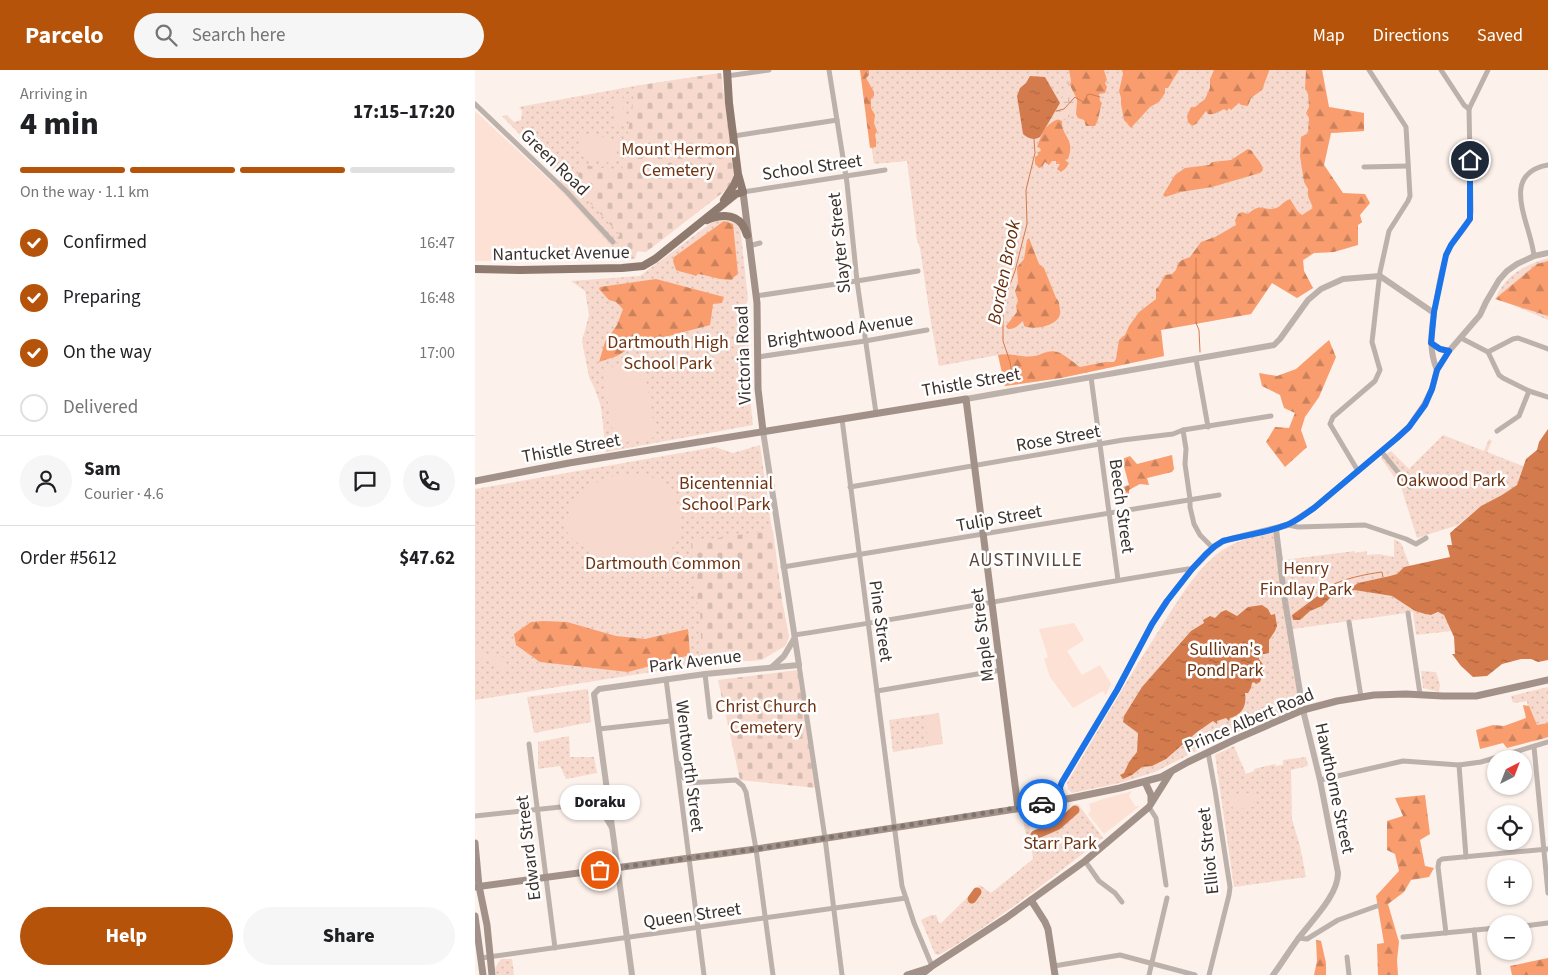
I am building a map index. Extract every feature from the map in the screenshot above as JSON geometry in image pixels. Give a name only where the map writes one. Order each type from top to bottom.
[{"type":"main road","name":"Victoria Road","points":[[727,73],[738,174],[743,192],[756,296],[758,389],[763,431]]},
{"type":"main road","points":[[718,208],[734,185],[738,174]]},
{"type":"main road","name":"Nantucket Avenue","points":[[475,269],[545,270],[643,266],[655,259],[736,194],[743,192]]},
{"type":"main road","points":[[698,224],[712,218],[730,216],[742,224],[747,235]]},
{"type":"main road","name":"Thistle Street","points":[[475,481],[569,463],[966,399]]},
{"type":"main road","name":"Maple Street","points":[[966,399],[1019,808]]},
{"type":"main road","name":"Prince Albert Road","points":[[477,887],[756,849],[1061,800],[1161,777],[1208,752],[1303,710],[1337,701],[1397,694],[1476,696],[1548,680]]},
{"type":"main road","name":"Prince Albert Road","points":[[921,975],[1006,918],[1085,861],[1150,804],[1171,772]]},
{"type":"main road","points":[[1145,782],[1151,795],[1150,804]]},
{"type":"main road","points":[[475,843],[477,887],[487,925],[492,975]]},
{"type":"main road","points":[[1031,900],[1048,929],[1055,975]]},
{"type":"main road","points":[[475,916],[483,975]]},
{"type":"main road","name":"Prince Albert Road","points":[[907,975],[931,967]]},
{"type":"street","points":[[727,73],[769,70]]},
{"type":"street","name":"Slayter Street","points":[[829,70],[846,177],[857,281],[876,413]]},
{"type":"street","points":[[1358,471],[1330,424],[1333,417],[1375,381],[1380,370],[1373,342],[1380,276],[1389,231],[1409,198],[1406,127],[1369,70]]},
{"type":"street","points":[[1441,70],[1464,105],[1469,109]]},
{"type":"street","points":[[1437,370],[1432,358],[1431,343],[1434,312],[1446,255],[1451,245],[1468,223],[1471,215],[1469,109],[1488,70]]},
{"type":"street","name":"Green Road","points":[[475,104],[567,192],[613,242]]},
{"type":"street","points":[[734,136],[837,120]]},
{"type":"street","points":[[1534,256],[1520,186],[1529,172],[1548,165]]},
{"type":"street","points":[[1363,167],[1408,166]]},
{"type":"street","name":"School Street","points":[[743,192],[885,170]]},
{"type":"street","points":[[749,246],[760,243]]},
{"type":"street","points":[[1061,800],[1060,787],[1062,782],[1117,690],[1152,624],[1192,569],[1213,548],[1223,541],[1288,525],[1314,508],[1397,438],[1417,416],[1432,389],[1437,370],[1449,351],[1480,315],[1499,280],[1517,264],[1534,256],[1548,253]]},
{"type":"street","points":[[756,296],[918,271]]},
{"type":"street","points":[[1380,276],[1434,312]]},
{"type":"street","name":"Thistle Street","points":[[966,399],[1273,345],[1280,340],[1308,300],[1321,288],[1337,281],[1380,276]]},
{"type":"street","name":"Brightwood Avenue","points":[[758,357],[927,330]]},
{"type":"street","points":[[1461,338],[1488,352],[1500,376],[1529,391],[1548,397]]},
{"type":"street","points":[[1488,352],[1518,338],[1548,349]]},
{"type":"street","points":[[1431,343],[1440,349],[1449,351]]},
{"type":"street","points":[[1196,359],[1208,427]]},
{"type":"street","name":"Beech Street","points":[[1091,377],[1118,580]]},
{"type":"street","points":[[1497,431],[1519,416],[1529,391]]},
{"type":"street","name":"Rose Street","points":[[850,487],[1271,416]]},
{"type":"street","name":"Pine Street","points":[[842,419],[902,886],[931,967]]},
{"type":"street","points":[[1183,430],[1190,507],[1194,524],[1200,535],[1213,548]]},
{"type":"street","name":"Victoria Road","points":[[763,431],[825,838],[841,975]]},
{"type":"street","points":[[1381,451],[1410,487]]},
{"type":"street","name":"Tulip Street","points":[[783,567],[859,556],[1219,495]]},
{"type":"street","points":[[1288,525],[1298,527],[1365,525],[1417,544],[1426,538]]},
{"type":"street","name":"Hawthorne Street","points":[[1273,975],[1332,893],[1338,878],[1320,780],[1303,710],[1275,529]]},
{"type":"street","points":[[772,667],[784,656],[791,646],[794,636],[1192,569]]},
{"type":"street","points":[[1407,613],[1420,694]]},
{"type":"street","points":[[1349,622],[1361,697]]},
{"type":"street","name":"Park Avenue","points":[[599,729],[594,694],[599,689],[705,674],[799,665]]},
{"type":"street","points":[[877,691],[1001,670]]},
{"type":"street","points":[[705,674],[710,717]]},
{"type":"street","name":"Wentworth Street","points":[[665,679],[703,975]]},
{"type":"street","points":[[632,975],[599,729],[670,721]]},
{"type":"street","points":[[1320,780],[1403,761],[1459,765],[1481,762],[1548,742]]},
{"type":"street","name":"Edward Street","points":[[529,744],[555,948]]},
{"type":"street","points":[[1534,747],[1546,850],[1548,893]]},
{"type":"street","name":"Elliot Street","points":[[1208,752],[1230,888],[1209,975]]},
{"type":"street","points":[[675,758],[688,783],[736,780],[740,782],[746,792],[756,849],[773,975]]},
{"type":"street","points":[[1459,765],[1466,857]]},
{"type":"street","points":[[475,816],[599,803],[603,805],[605,817],[612,827]]},
{"type":"street","points":[[1150,804],[1156,818],[1166,885]]},
{"type":"street","points":[[1446,932],[1438,867],[1439,861],[1442,859],[1546,850]]},
{"type":"street","points":[[1085,861],[1099,881],[1115,893],[1122,902]]},
{"type":"street","name":"Queen Street","points":[[481,958],[834,910],[905,898]]},
{"type":"street","points":[[1149,975],[1167,898]]},
{"type":"street","points":[[1298,938],[1307,939],[1338,920],[1377,906]]},
{"type":"street","points":[[1532,925],[1548,923]]},
{"type":"street","points":[[1403,937],[1487,929]]},
{"type":"street","points":[[1474,930],[1479,975]]},
{"type":"street","points":[[1053,966],[1120,954],[1195,975]]},
{"type":"street","points":[[1347,957],[1349,975]]},
{"type":"shaded area","points":[[475,111],[555,185],[613,248],[619,260],[475,261]]},
{"type":"shaded area","points":[[1074,623],[1084,640],[1067,651],[1082,675],[1100,665],[1111,684],[1106,695],[1103,691],[1073,708],[1050,677],[1044,659],[1048,657],[1039,629]]},
{"type":"shaded area","points":[[1132,791],[1129,796],[1135,806],[1140,806],[1104,834],[1088,814],[1091,811],[1089,804]]},
{"type":"green space","points":[[860,70],[1322,70],[1329,107],[1364,113],[1364,131],[1331,133],[1324,165],[1343,193],[1334,252],[1314,253],[1303,261],[1304,271],[1313,288],[1297,298],[1272,283],[1251,314],[1161,330],[1164,356],[1061,378],[1005,386],[998,355],[939,366],[920,248],[917,240],[907,161],[874,164]]},
{"type":"green space","points":[[860,70],[869,70],[869,75],[866,78],[874,92],[874,96],[871,99],[871,108],[875,115],[876,147],[870,148]]},
{"type":"green space","points":[[1069,70],[1104,70],[1107,87],[1105,93],[1099,94],[1102,103],[1095,126],[1086,126],[1084,120],[1078,118],[1076,114],[1077,100],[1070,85]]},
{"type":"green space","points":[[1122,70],[1179,70],[1168,88],[1165,88],[1165,93],[1159,102],[1150,107],[1131,128],[1124,120],[1121,104],[1119,91],[1123,74]]},
{"type":"green space","points":[[1214,70],[1269,71],[1262,90],[1251,98],[1248,106],[1239,103],[1227,111],[1224,109],[1208,114],[1206,111],[1196,124],[1192,126],[1188,122],[1187,116],[1191,107],[1195,107],[1205,99],[1210,88],[1210,79]]},
{"type":"green space","points":[[1306,70],[1322,70],[1329,107],[1364,113],[1364,131],[1331,133],[1324,165],[1343,193],[1365,194],[1370,203],[1360,215],[1362,222],[1358,225],[1358,245],[1334,252],[1314,253],[1303,260],[1304,271],[1313,288],[1297,298],[1272,283],[1251,314],[1161,330],[1164,356],[1061,378],[1005,386],[998,355],[1029,356],[1054,351],[1062,354],[1080,367],[1114,362],[1119,340],[1125,335],[1139,312],[1156,299],[1156,289],[1165,275],[1172,274],[1176,270],[1178,263],[1190,257],[1201,242],[1215,237],[1236,225],[1235,220],[1238,214],[1242,212],[1248,214],[1260,207],[1276,208],[1290,199],[1302,215],[1313,208],[1304,182],[1300,156],[1301,137],[1308,133],[1309,118],[1306,113],[1309,107],[1308,93],[1305,89]]},
{"type":"green space","name":"Mount Hermon Cemetery","points":[[721,73],[726,190],[646,252],[637,251],[635,259],[619,260],[613,248],[555,185],[562,178],[502,116],[507,115],[514,122],[521,120],[522,111],[519,107]]},
{"type":"green space","name":"Mount Hermon Cemetery","points":[[721,73],[735,177],[726,190],[646,252],[638,251],[635,256],[628,254],[615,240],[620,235],[580,192],[577,164],[622,171],[635,86]]},
{"type":"green space","points":[[1069,80],[1077,101],[1076,108],[1063,121],[1059,119],[1050,122],[1060,105],[1058,101],[1066,92]]},
{"type":"green space","points":[[622,93],[625,125],[616,125],[615,94]]},
{"type":"green space","points":[[1057,119],[1062,121],[1070,147],[1068,159],[1065,160],[1069,163],[1061,172],[1057,169],[1060,164],[1056,164],[1056,161],[1052,161],[1049,165],[1045,162],[1039,168],[1035,164],[1035,157],[1041,151],[1037,147],[1042,134],[1048,125]]},
{"type":"green space","points":[[582,134],[619,140],[615,164],[579,156]]},
{"type":"green space","points":[[1248,149],[1252,151],[1261,164],[1263,170],[1260,173],[1212,187],[1181,192],[1165,197],[1163,195],[1175,175],[1185,168],[1231,160]]},
{"type":"green space","name":"Dartmouth High School Park","points":[[715,220],[731,220],[740,226],[748,299],[746,304],[749,340],[748,380],[753,425],[606,452],[601,407],[589,377],[582,341],[589,315],[585,291],[571,281],[640,276]]},
{"type":"green space","points":[[724,221],[733,224],[738,274],[732,280],[727,280],[698,274],[696,276],[676,270],[673,261],[674,257]]},
{"type":"green space","points":[[1029,238],[1039,264],[1044,268],[1059,302],[1060,315],[1057,320],[1047,326],[1034,328],[1024,326],[1023,321],[1015,328],[1008,329],[1006,326],[1017,312],[1016,306],[1018,301],[1015,291],[1018,283],[1017,267],[1024,259]]},
{"type":"green space","points":[[1548,258],[1548,320],[1496,298],[1510,277],[1531,264]]},
{"type":"green space","points":[[1548,261],[1548,316],[1495,299],[1537,264]]},
{"type":"green space","points":[[656,279],[724,297],[722,303],[713,304],[710,325],[635,345],[617,356],[599,362],[605,342],[617,325],[623,309],[616,302],[609,300],[599,289],[600,287]]},
{"type":"green space","points":[[1329,340],[1336,357],[1319,397],[1305,417],[1301,430],[1307,447],[1285,467],[1266,442],[1275,427],[1289,428],[1295,413],[1284,408],[1280,395],[1262,386],[1259,373],[1277,376],[1296,369]]},
{"type":"green space","points":[[643,362],[656,437],[615,444],[602,369]]},
{"type":"green space","name":"Oakwood Park","points":[[1443,435],[1484,451],[1489,439],[1492,441],[1487,452],[1523,466],[1517,485],[1503,495],[1481,506],[1458,525],[1417,538],[1401,487],[1381,458],[1391,451],[1409,469]]},
{"type":"green space","name":"Dartmouth Common","points":[[760,445],[782,601],[789,637],[785,646],[761,660],[702,664],[475,700],[475,489],[715,447],[733,453]]},
{"type":"green space","points":[[1172,455],[1174,469],[1172,472],[1147,478],[1149,485],[1140,484],[1129,490],[1129,499],[1125,498],[1120,488],[1129,485],[1122,459],[1130,456],[1137,464]]},
{"type":"green space","points":[[628,474],[655,478],[673,494],[677,504],[680,515],[678,537],[673,547],[665,556],[658,560],[626,562],[605,558],[586,549],[567,532],[568,515],[574,502],[586,489],[601,480]]},
{"type":"green space","name":"Sullivan's Pond Park","points":[[1278,529],[1283,560],[1355,551],[1355,553],[1367,551],[1367,555],[1379,554],[1394,557],[1394,539],[1401,543],[1410,566],[1404,567],[1397,574],[1358,583],[1351,588],[1329,594],[1319,595],[1292,615],[1293,620],[1300,620],[1310,611],[1322,606],[1331,597],[1354,590],[1392,596],[1415,611],[1425,614],[1441,613],[1449,624],[1451,631],[1416,635],[1413,612],[1293,629],[1304,709],[1247,728],[1155,772],[1120,783],[1072,793],[1068,789],[1067,783],[1179,598],[1193,580],[1223,550],[1245,539]]},
{"type":"green space","points":[[773,530],[782,601],[789,637],[785,646],[761,660],[702,664],[700,609],[696,599],[691,542]]},
{"type":"green space","points":[[531,622],[567,622],[616,636],[645,639],[688,629],[690,655],[628,672],[540,662],[516,645],[514,634]]},
{"type":"green space","points":[[475,651],[506,658],[507,671],[502,674],[493,662],[478,658]]},
{"type":"green space","name":"Christ Church Cemetery","points":[[798,670],[816,788],[740,780],[718,680]]},
{"type":"green space","points":[[1421,671],[1436,672],[1440,685],[1439,692],[1423,688]]},
{"type":"green space","points":[[1548,687],[1548,738],[1533,742],[1527,701],[1513,703],[1511,696]]},
{"type":"green space","points":[[588,689],[591,722],[534,733],[527,697]]},
{"type":"green space","points":[[1523,705],[1529,706],[1537,725],[1548,723],[1548,737],[1507,748],[1503,743],[1480,749],[1476,730],[1493,725],[1504,726],[1526,718]]},
{"type":"green space","points":[[939,713],[943,744],[893,752],[889,720]]},
{"type":"green space","points":[[938,716],[941,743],[928,745],[925,717]]},
{"type":"green space","points":[[569,736],[570,757],[594,757],[597,773],[566,779],[560,766],[538,769],[538,742]]},
{"type":"green space","points":[[1234,746],[1246,774],[1254,771],[1254,769],[1275,764],[1276,766],[1283,765],[1283,760],[1306,757],[1308,766],[1291,770],[1292,819],[1306,877],[1234,887],[1215,755]]},
{"type":"green space","points":[[1255,792],[1257,806],[1233,810],[1231,796]]},
{"type":"green space","points":[[1425,795],[1430,834],[1420,840],[1425,866],[1434,868],[1429,877],[1411,880],[1404,892],[1388,904],[1399,942],[1398,975],[1378,975],[1377,944],[1384,943],[1376,896],[1399,871],[1395,854],[1387,850],[1387,821],[1403,816],[1395,798]]},
{"type":"green space","name":"Starr Park","points":[[1078,804],[1103,838],[1002,914],[961,942],[939,955],[935,954],[921,920],[931,915],[936,915],[939,923],[941,923],[980,885],[991,893],[1033,859],[1032,849],[1038,844],[1034,838],[1026,835],[1022,816],[1027,815],[1031,834],[1059,819],[1073,805]]},
{"type":"green space","points":[[1316,940],[1321,941],[1326,963],[1326,975],[1314,975],[1317,961]]},
{"type":"green space","points":[[1548,958],[1548,975],[1512,975],[1510,966]]},
{"type":"green space","points":[[501,959],[512,959],[514,975],[496,975],[495,968]]},
{"type":"water","points":[[1030,76],[1045,77],[1060,103],[1040,137],[1035,139],[1023,134],[1017,96],[1020,88]]},
{"type":"water","points":[[1548,429],[1548,660],[1538,662],[1531,659],[1521,659],[1502,664],[1487,676],[1473,677],[1452,654],[1455,654],[1454,637],[1444,615],[1438,612],[1431,615],[1415,611],[1392,596],[1354,590],[1331,597],[1322,606],[1310,611],[1300,620],[1293,620],[1292,615],[1319,595],[1329,594],[1351,588],[1358,583],[1397,574],[1404,567],[1450,557],[1447,545],[1452,545],[1450,533],[1481,506],[1517,485],[1526,459],[1537,450],[1539,442]]},
{"type":"water","points":[[1262,605],[1268,609],[1271,615],[1275,614],[1277,626],[1269,640],[1269,653],[1259,655],[1259,659],[1265,667],[1260,682],[1252,683],[1248,693],[1245,693],[1245,702],[1241,712],[1230,718],[1229,721],[1226,718],[1217,721],[1217,724],[1213,721],[1197,732],[1166,759],[1152,766],[1142,767],[1123,779],[1120,775],[1124,773],[1129,762],[1137,752],[1138,733],[1123,722],[1124,716],[1142,687],[1191,631],[1204,623],[1203,620],[1210,616],[1215,618],[1226,610],[1237,616],[1248,607]]},
{"type":"waterway","points":[[1056,111],[1064,109],[1075,97],[1083,102],[1086,100],[1087,95],[1090,94],[1100,97]]},
{"type":"waterway","name":"Borden Brook","points":[[1013,380],[1010,362],[1003,341],[1003,314],[1006,295],[1015,271],[1027,224],[1026,190],[1035,153],[1034,139]]},
{"type":"waterway","points":[[1196,258],[1196,323],[1199,330],[1200,352]]},
{"type":"waterway","points":[[1331,593],[1328,587],[1347,579],[1382,572],[1383,577]]},
{"type":"waterway","points":[[1035,835],[1058,825],[1075,810]]},
{"type":"waterway","points":[[972,899],[977,892]]},
{"type":"way so far","points":[[600,870],[756,849],[1042,804]]},
{"type":"place","name":"Doraku","points":[[600,870]]},
{"type":"district","name":"AUSTINVILLE","points":[[1026,559]]},
{"type":"route","points":[[1042,804],[1061,800],[1060,787],[1062,782],[1103,715],[1152,624],[1167,601],[1206,554],[1223,541],[1288,525],[1314,508],[1409,427],[1425,405],[1437,370],[1449,351],[1440,349],[1431,343],[1432,330],[1446,255],[1470,219],[1470,160]]},
{"type":"park label","name":"Bicentennial School Park","points":[[726,493]]},
{"type":"park label","name":"Henry Findlay Park","points":[[1306,578]]}]
